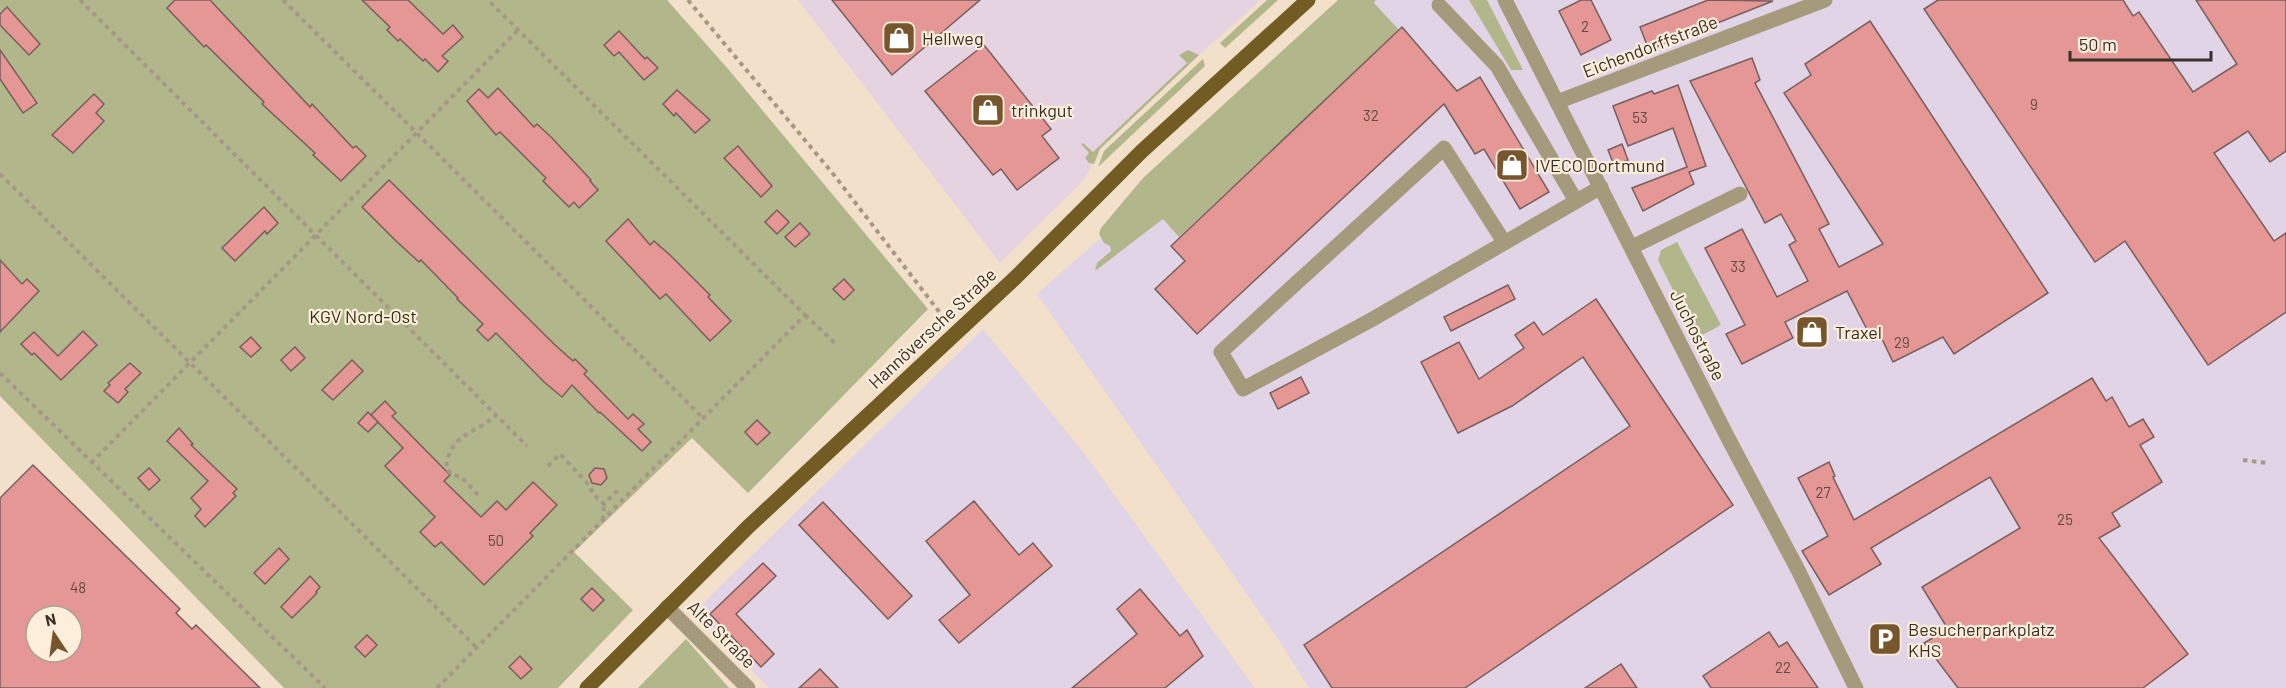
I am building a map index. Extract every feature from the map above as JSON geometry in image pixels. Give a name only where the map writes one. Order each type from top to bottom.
[{"type":"main road","name":"Hannöversche Straße","points":[[587,688],[748,527],[1032,261],[1142,151],[1308,0]]},
{"type":"street","name":"Juchostraße","points":[[1505,0],[1856,688]]},
{"type":"street","name":"Eichendorffstraße","points":[[1557,102],[1825,0]]},
{"type":"street","points":[[1439,5],[1497,66],[1576,201]]},
{"type":"street","points":[[1504,242],[1444,148],[1221,352],[1243,389],[1371,320],[1601,187]]},
{"type":"street","points":[[1632,247],[1740,194]]},
{"type":"street","name":"Alte Straße","points":[[668,607],[748,688]]},
{"type":"path","points":[[80,0],[527,446]]},
{"type":"path","points":[[283,0],[703,418]]},
{"type":"path","points":[[488,0],[837,345]]},
{"type":"path","points":[[688,0],[834,175],[956,332]]},
{"type":"path","points":[[91,463],[518,30]]},
{"type":"path","points":[[0,174],[477,648]]},
{"type":"path","points":[[437,688],[805,315]]},
{"type":"path","points":[[0,373],[325,688]]},
{"type":"path","points":[[478,495],[461,477],[453,475],[446,468],[447,455],[456,443],[472,429],[487,423],[496,415]]},
{"type":"path","points":[[548,466],[560,454],[591,484],[593,494],[604,504]]},
{"type":"path","points":[[2243,460],[2267,463]]},
{"type":"path","points":[[603,521],[604,504],[618,490]]},
{"type":"shaded area","points":[[798,0],[1261,0],[1100,149],[1084,180],[1000,263]]},
{"type":"shaded area","points":[[1370,0],[2286,0],[2286,688],[1309,688],[1278,639],[1037,294]]},
{"type":"shaded area","points":[[983,329],[1084,453],[1255,688],[769,688],[693,613]]},
{"type":"green space","name":"KGV Nord-Ost","points":[[0,0],[667,0],[729,70],[928,309],[748,493],[692,438],[574,552],[633,610],[558,688],[284,688],[0,396]]},
{"type":"green space","points":[[1267,0],[1278,0],[1225,48],[1220,43]]},
{"type":"green space","points":[[1338,0],[1376,0],[1374,3],[1399,30],[1179,237],[1163,219],[1095,271],[1097,263],[1111,251],[1110,246],[1104,243],[1099,234],[1101,228],[1143,178]]},
{"type":"green space","points":[[1469,0],[1487,0],[1523,70],[1511,70]]},
{"type":"green space","points":[[1188,50],[1199,55],[1100,149],[1094,164],[1089,163],[1085,158],[1089,153],[1081,144],[1083,143],[1093,152],[1187,63],[1179,55]]},
{"type":"green space","points":[[1203,59],[1205,66],[1098,167],[1104,151]]},
{"type":"green space","points":[[1677,242],[1721,325],[1697,338],[1658,260],[1661,250]]},
{"type":"green space","points":[[686,639],[729,688],[638,688]]},
{"type":"building","points":[[175,0],[210,0],[310,107],[312,104],[353,148],[356,146],[366,156],[341,181],[167,8]]},
{"type":"building","points":[[362,0],[408,0],[443,34],[453,25],[463,37],[442,56],[448,61],[438,72],[400,39],[398,41],[387,30],[390,27]]},
{"type":"building","name":"Hellweg","points":[[832,0],[980,0],[892,75]]},
{"type":"building","points":[[1581,0],[1591,0],[1611,40],[1581,55],[1559,11]]},
{"type":"building","points":[[1708,0],[1773,1],[1649,50],[1640,27]]},
{"type":"building","points":[[1938,0],[2123,0],[2133,16],[2139,12],[2193,92],[2237,64],[2196,0],[2286,0],[2286,151],[2270,162],[2248,131],[2214,153],[2274,241],[2286,233],[2286,312],[2208,365],[2125,241],[2095,262],[1924,9]]},
{"type":"building","points":[[7,7],[40,44],[29,55],[0,25],[0,14]]},
{"type":"building","points":[[1870,21],[2048,293],[1954,354],[1943,337],[1893,362],[1881,337],[1873,341],[1847,291],[1785,322],[1793,338],[1742,364],[1726,334],[1745,325],[1705,248],[1742,229],[1777,297],[1808,281],[1789,245],[1796,241],[1781,214],[1765,223],[1690,81],[1752,58],[1760,80],[1755,83],[1829,224],[1819,229],[1839,267],[1883,244],[1784,93],[1811,75],[1805,64]]},
{"type":"building","points":[[1402,27],[1457,91],[1480,77],[1549,192],[1520,209],[1484,149],[1475,154],[1444,104],[1197,334],[1155,289],[1185,261],[1171,246]]},
{"type":"building","points":[[619,31],[645,59],[647,57],[658,68],[644,80],[619,52],[614,56],[604,45]]},
{"type":"building","name":"trinkgut","points":[[984,45],[1051,129],[1042,136],[1059,158],[1017,190],[1001,169],[993,175],[925,91]]},
{"type":"building","points":[[0,50],[37,103],[23,113],[0,79]]},
{"type":"building","points":[[1678,85],[1706,166],[1689,172],[1694,184],[1643,211],[1632,188],[1687,167],[1673,128],[1628,146],[1613,106],[1652,91],[1654,94]]},
{"type":"building","points":[[498,88],[534,127],[537,124],[552,138],[598,190],[579,208],[574,202],[569,207],[543,181],[546,178],[500,132],[496,135],[467,101],[479,89],[488,98]]},
{"type":"building","points":[[677,90],[710,120],[695,133],[676,113],[674,116],[663,104]]},
{"type":"building","points":[[94,94],[104,104],[96,113],[104,121],[73,153],[52,135]]},
{"type":"building","points":[[1622,144],[1628,160],[1614,165],[1608,150]]},
{"type":"building","points":[[738,146],[772,186],[761,197],[724,158]]},
{"type":"building","points":[[389,180],[553,343],[587,371],[584,374],[628,419],[633,414],[644,424],[638,429],[651,442],[642,451],[599,413],[572,385],[562,397],[496,333],[488,341],[477,330],[483,324],[421,260],[419,262],[362,207]]},
{"type":"building","points":[[264,207],[278,223],[267,234],[265,231],[235,261],[222,248]]},
{"type":"building","points":[[777,210],[789,222],[777,234],[765,222]]},
{"type":"building","points":[[628,219],[650,245],[654,241],[671,256],[710,295],[708,297],[731,321],[710,341],[666,294],[660,299],[606,241]]},
{"type":"building","points":[[800,223],[810,234],[795,247],[785,237]]},
{"type":"building","points":[[0,260],[22,284],[27,279],[39,291],[0,332]]},
{"type":"building","points":[[844,279],[854,290],[844,300],[833,289]]},
{"type":"building","points":[[1508,285],[1515,299],[1451,331],[1444,317]]},
{"type":"building","points":[[1596,299],[1733,505],[1465,688],[1332,688],[1304,645],[1630,426],[1583,357],[1512,406],[1458,433],[1421,362],[1459,342],[1479,379],[1524,348],[1515,335],[1534,322],[1543,335]]},
{"type":"building","points":[[83,331],[97,345],[61,380],[34,353],[32,355],[21,344],[34,332],[58,356]]},
{"type":"building","points":[[251,337],[261,348],[251,357],[240,347]]},
{"type":"building","points":[[295,347],[305,358],[291,371],[281,360]]},
{"type":"building","points":[[352,360],[363,371],[333,400],[322,390]]},
{"type":"building","points":[[130,363],[141,373],[125,389],[128,392],[118,403],[104,391],[110,385],[108,383]]},
{"type":"building","points":[[1301,377],[1309,393],[1278,409],[1270,393]]},
{"type":"building","points":[[2092,378],[2106,401],[2112,397],[2129,427],[2143,419],[2154,437],[2140,445],[2162,482],[2112,513],[2120,526],[2099,538],[2188,654],[2143,688],[1958,688],[1924,643],[1948,629],[1922,587],[2020,528],[1990,477],[1871,548],[1881,564],[1829,595],[1802,551],[1828,536],[1798,478],[1829,462],[1835,476],[1833,477],[1854,520]]},
{"type":"building","points":[[385,401],[396,413],[392,416],[450,475],[444,481],[481,517],[497,501],[506,510],[533,482],[557,505],[530,533],[533,536],[484,585],[441,542],[435,547],[420,532],[435,517],[385,466],[403,448],[371,415]]},
{"type":"building","points":[[368,412],[378,422],[368,432],[358,423]]},
{"type":"building","points":[[757,420],[770,433],[757,445],[745,432]]},
{"type":"building","points":[[179,428],[193,444],[191,445],[237,489],[233,493],[236,496],[205,527],[195,516],[201,509],[191,498],[208,481],[167,441]]},
{"type":"building","points":[[33,465],[180,609],[176,613],[192,629],[196,625],[260,688],[0,688],[0,498]]},
{"type":"building","points":[[149,468],[160,480],[149,490],[138,478]]},
{"type":"building","points":[[595,468],[604,469],[607,478],[601,485],[592,483],[589,475]]},
{"type":"building","points":[[974,501],[1019,555],[1033,543],[1052,566],[959,643],[939,620],[970,595],[926,541]]},
{"type":"building","points":[[823,502],[912,596],[888,619],[799,525]]},
{"type":"building","points":[[279,548],[289,559],[265,584],[254,573]]},
{"type":"building","points":[[763,563],[776,576],[736,614],[774,654],[761,667],[710,614]]},
{"type":"building","points":[[310,576],[320,587],[292,618],[281,607]]},
{"type":"building","points":[[592,588],[604,600],[593,611],[581,599]]},
{"type":"building","points":[[1140,589],[1180,636],[1187,630],[1203,656],[1165,688],[1072,688],[1137,634],[1117,609]]},
{"type":"building","points":[[1769,632],[1779,647],[1787,642],[1818,688],[1711,688],[1703,676]]},
{"type":"building","points":[[367,635],[377,645],[365,657],[355,647]]},
{"type":"building","points":[[520,656],[532,669],[521,679],[509,667]]},
{"type":"building","points":[[1621,664],[1637,688],[1585,688]]},
{"type":"building","points":[[820,669],[838,688],[799,688]]},
{"type":"place","name":"Hellweg","points":[[899,38]]},
{"type":"place","name":"trinkgut","points":[[988,110]]},
{"type":"place","name":"IVECO Dortmund","points":[[1512,165]]},
{"type":"place","name":"Traxel","points":[[1812,332]]},
{"type":"place","name":"Besucherparkplatz KHS","points":[[1885,639]]}]
